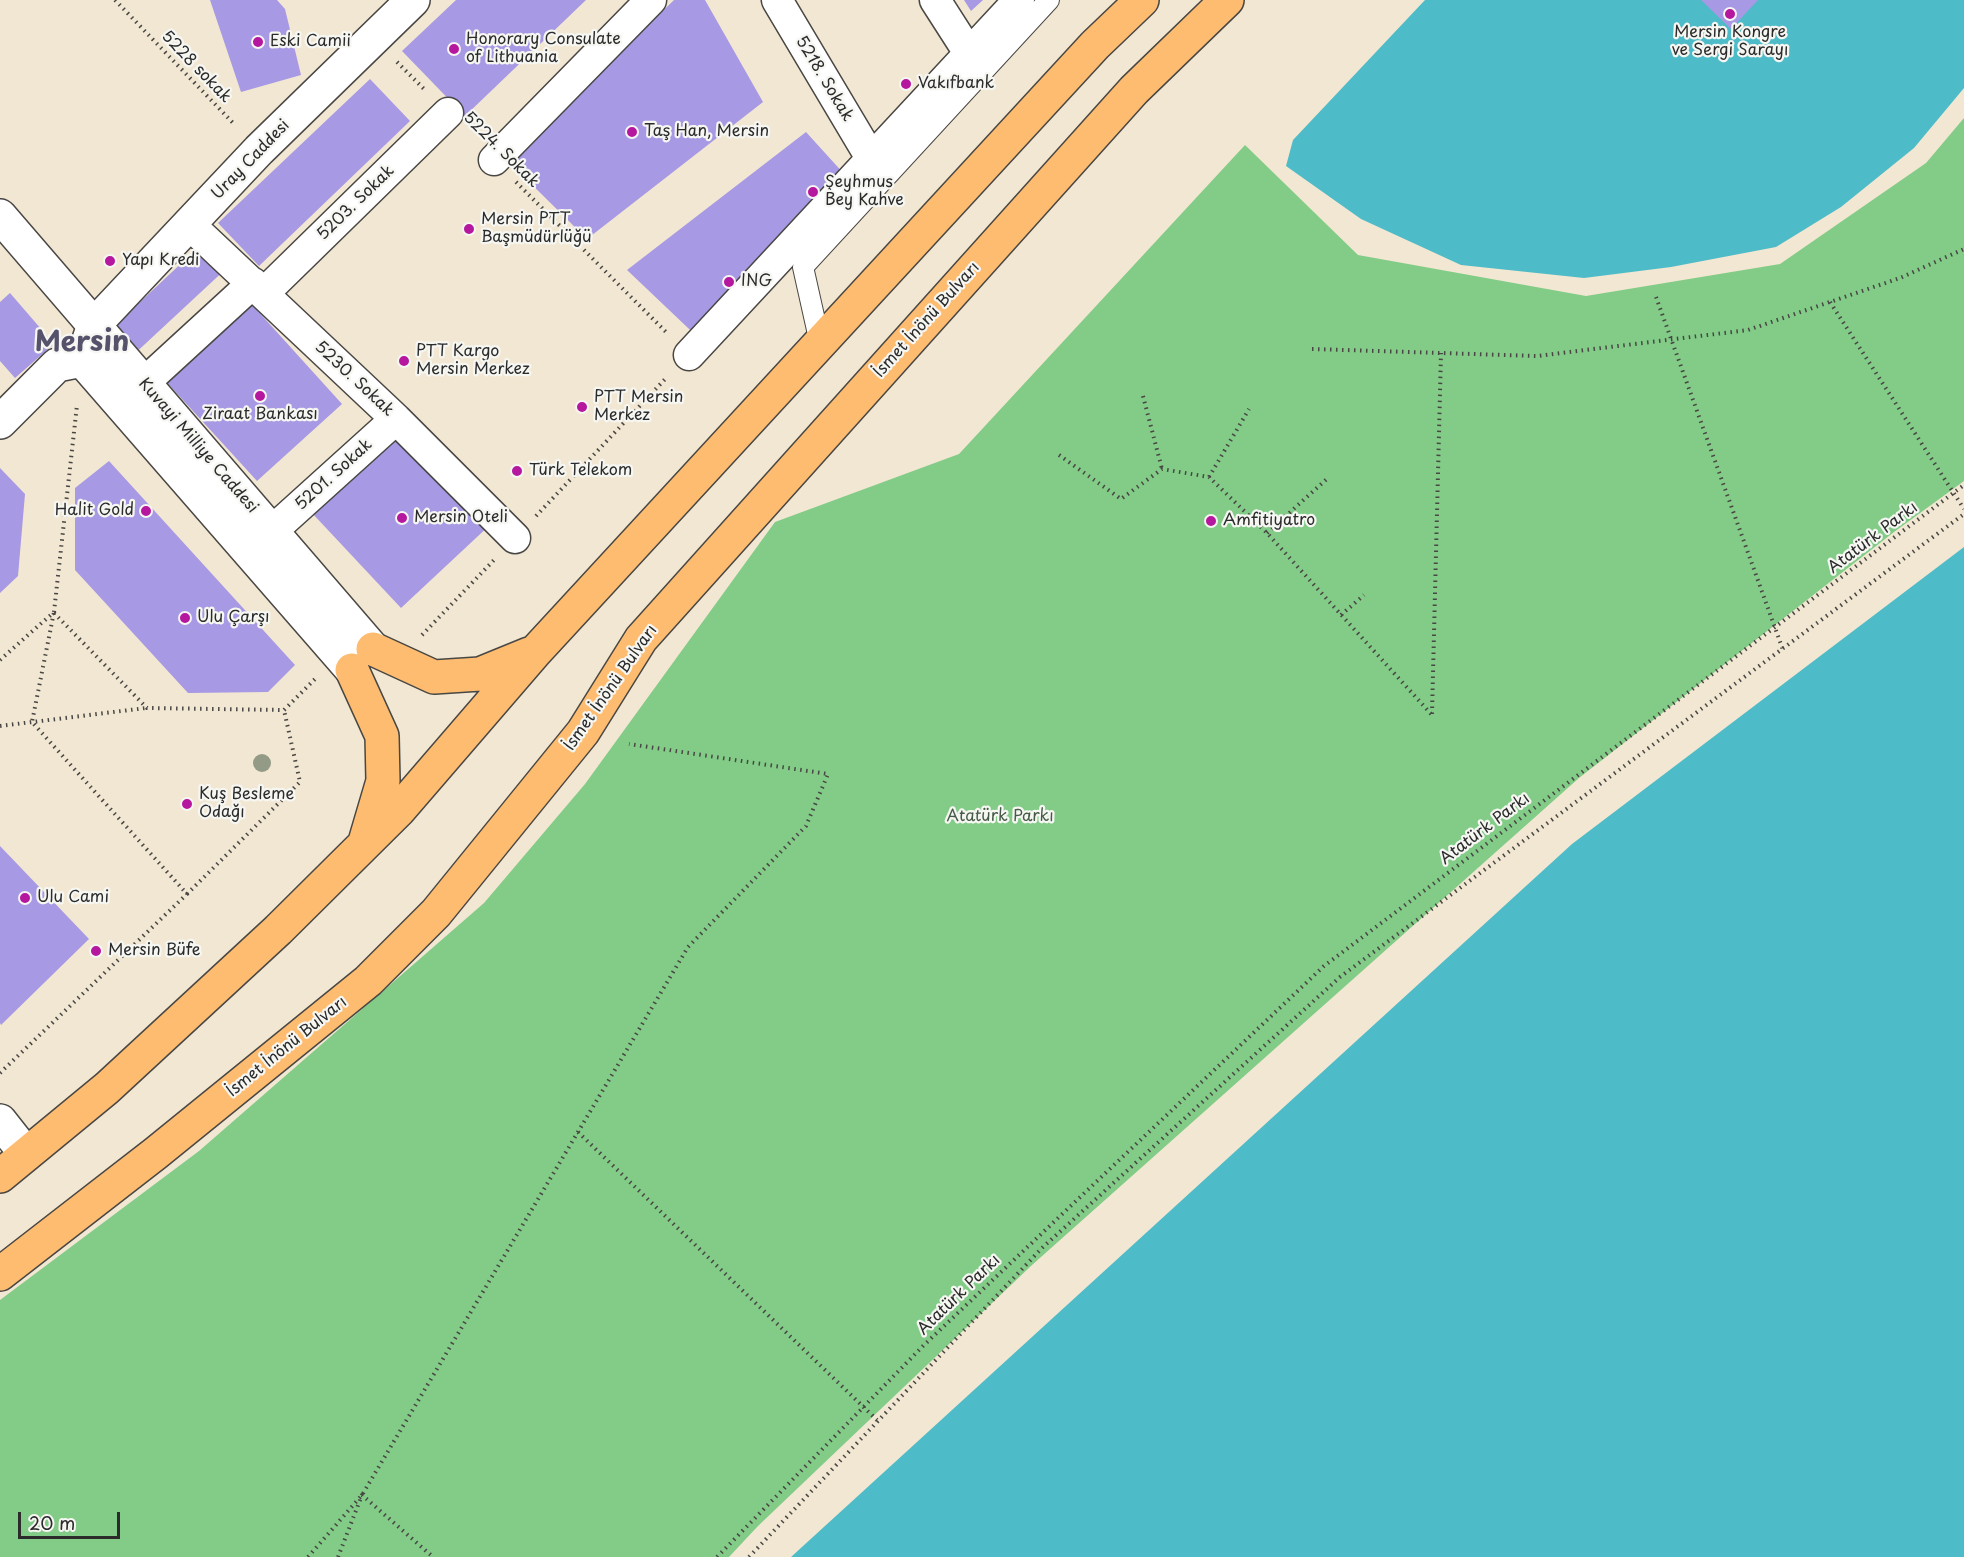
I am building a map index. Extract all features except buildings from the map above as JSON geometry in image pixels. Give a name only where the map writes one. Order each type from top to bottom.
[{"type":"main road","points":[[0,1176],[116,1080],[278,930],[399,810],[536,651],[1095,45],[1143,0]]},
{"type":"main road","name":"İsmet İnönü Bulvarı","points":[[0,1274],[165,1146],[368,981],[436,913],[583,732],[641,639],[1134,90],[1227,0]]},
{"type":"main road","points":[[355,658],[434,677],[480,674],[536,651]]},
{"type":"main road","points":[[355,658],[382,736],[383,781],[364,845]]},
{"type":"street","name":"Uray Caddesi","points":[[94,325],[259,150],[413,0]]},
{"type":"street","points":[[494,160],[651,0]]},
{"type":"street","name":"5218. Sokak","points":[[777,0],[871,158]]},
{"type":"street","points":[[935,0],[969,53]]},
{"type":"street","points":[[689,355],[1019,0]]},
{"type":"street","name":"5203. Sokak","points":[[144,383],[258,288],[448,113]]},
{"type":"street","name":"Kuvayi Milliye Caddesi","points":[[0,216],[272,531],[355,658]]},
{"type":"street","name":"5230. Sokak","points":[[189,224],[396,419],[515,538]]},
{"type":"street","points":[[0,422],[57,365],[82,360],[94,325]]},
{"type":"street","name":"Kuvayi Milliye Caddesi","points":[[82,360],[355,658]]},
{"type":"street","name":"5201. Sokak","points":[[272,531],[396,419]]},
{"type":"street","points":[[0,1121],[26,1154]]},
{"type":"lane","points":[[820,343],[803,267],[1048,0]]},
{"type":"path","name":"5228 sokak","points":[[116,0],[259,150]]},
{"type":"path","name":"5224. Sokak","points":[[373,39],[448,113]]},
{"type":"path","name":"5224. Sokak","points":[[494,160],[689,355]]},
{"type":"path","points":[[1312,349],[1537,357],[1748,330],[1900,278],[1964,249]]},
{"type":"path","points":[[1656,297],[1783,650]]},
{"type":"path","points":[[1830,302],[1964,509]]},
{"type":"path","points":[[1059,455],[1121,499],[1162,470],[1209,477],[1267,533],[1432,715],[1441,353]]},
{"type":"path","points":[[32,722],[54,612],[82,360]]},
{"type":"path","points":[[1143,396],[1162,470]]},
{"type":"path","points":[[1209,477],[1249,409]]},
{"type":"path","points":[[1267,533],[1329,477]]},
{"type":"path","name":"Atatürk Parkı","points":[[717,1557],[923,1346],[1324,966],[1964,485]]},
{"type":"path","points":[[749,1557],[1042,1248],[1340,977],[1964,514]]},
{"type":"path","points":[[1341,615],[1364,596]]},
{"type":"path","points":[[0,660],[54,612]]},
{"type":"path","points":[[54,612],[147,708]]},
{"type":"path","points":[[0,726],[147,708],[284,710],[355,658]]},
{"type":"path","points":[[0,1073],[300,782],[284,710]]},
{"type":"path","points":[[32,722],[187,894]]},
{"type":"path","points":[[338,1557],[362,1495],[688,947],[806,826],[828,774],[629,744]]},
{"type":"path","points":[[578,1132],[877,1420]]},
{"type":"path","points":[[308,1557],[362,1495]]},
{"type":"path","points":[[362,1495],[433,1557]]},
{"type":"green space","name":"Atatürk Parkı","points":[[1964,118],[1964,481],[1894,532],[1579,778],[1032,1265],[758,1526],[729,1557],[0,1557],[0,1300],[199,1151],[484,903],[585,784],[775,522],[959,454],[1245,145],[1358,255],[1586,296],[1780,264],[1926,163]]},
{"type":"water","points":[[1425,0],[1964,0],[1964,88],[1914,148],[1841,207],[1776,247],[1671,267],[1584,278],[1461,265],[1361,219],[1286,166],[1293,140]]},
{"type":"water","points":[[1964,547],[1964,1557],[791,1557],[1572,844]]},
{"type":"place","name":"Mersin Kongre ve Sergi Sarayı","points":[[1730,14]]},
{"type":"place","name":"Eski Camii","points":[[258,42]]},
{"type":"place","name":"Honorary Consulate of Lithuania","points":[[454,49]]},
{"type":"place","name":"Vakıfbank","points":[[906,84]]},
{"type":"place","name":"Taş Han, Mersin","points":[[632,132]]},
{"type":"place","name":"Şeyhmus Bey Kahve","points":[[813,192]]},
{"type":"place","name":"Mersin PTT Başmüdürlüğü","points":[[469,229]]},
{"type":"place","name":"Yapı Kredi","points":[[110,261]]},
{"type":"place","name":"ING","points":[[729,282]]},
{"type":"place","name":"PTT Kargo Mersin Merkez","points":[[404,361]]},
{"type":"place","name":"Ziraat Bankası","points":[[260,396]]},
{"type":"place","name":"PTT Mersin Merkez","points":[[582,407]]},
{"type":"place","name":"Türk Telekom","points":[[517,471]]},
{"type":"place","name":"Halit Gold","points":[[146,511]]},
{"type":"place","name":"Mersin Oteli","points":[[402,518]]},
{"type":"place","name":"Amfitiyatro","points":[[1211,521]]},
{"type":"place","name":"Ulu Çarşı","points":[[185,618]]},
{"type":"place","name":"Kuş Besleme Odağı","points":[[187,804]]},
{"type":"place","name":"Ulu Cami","points":[[25,898]]},
{"type":"place","name":"Mersin Büfe","points":[[96,951]]},
{"type":"district","name":"Mersin","points":[[82,343]]}]
